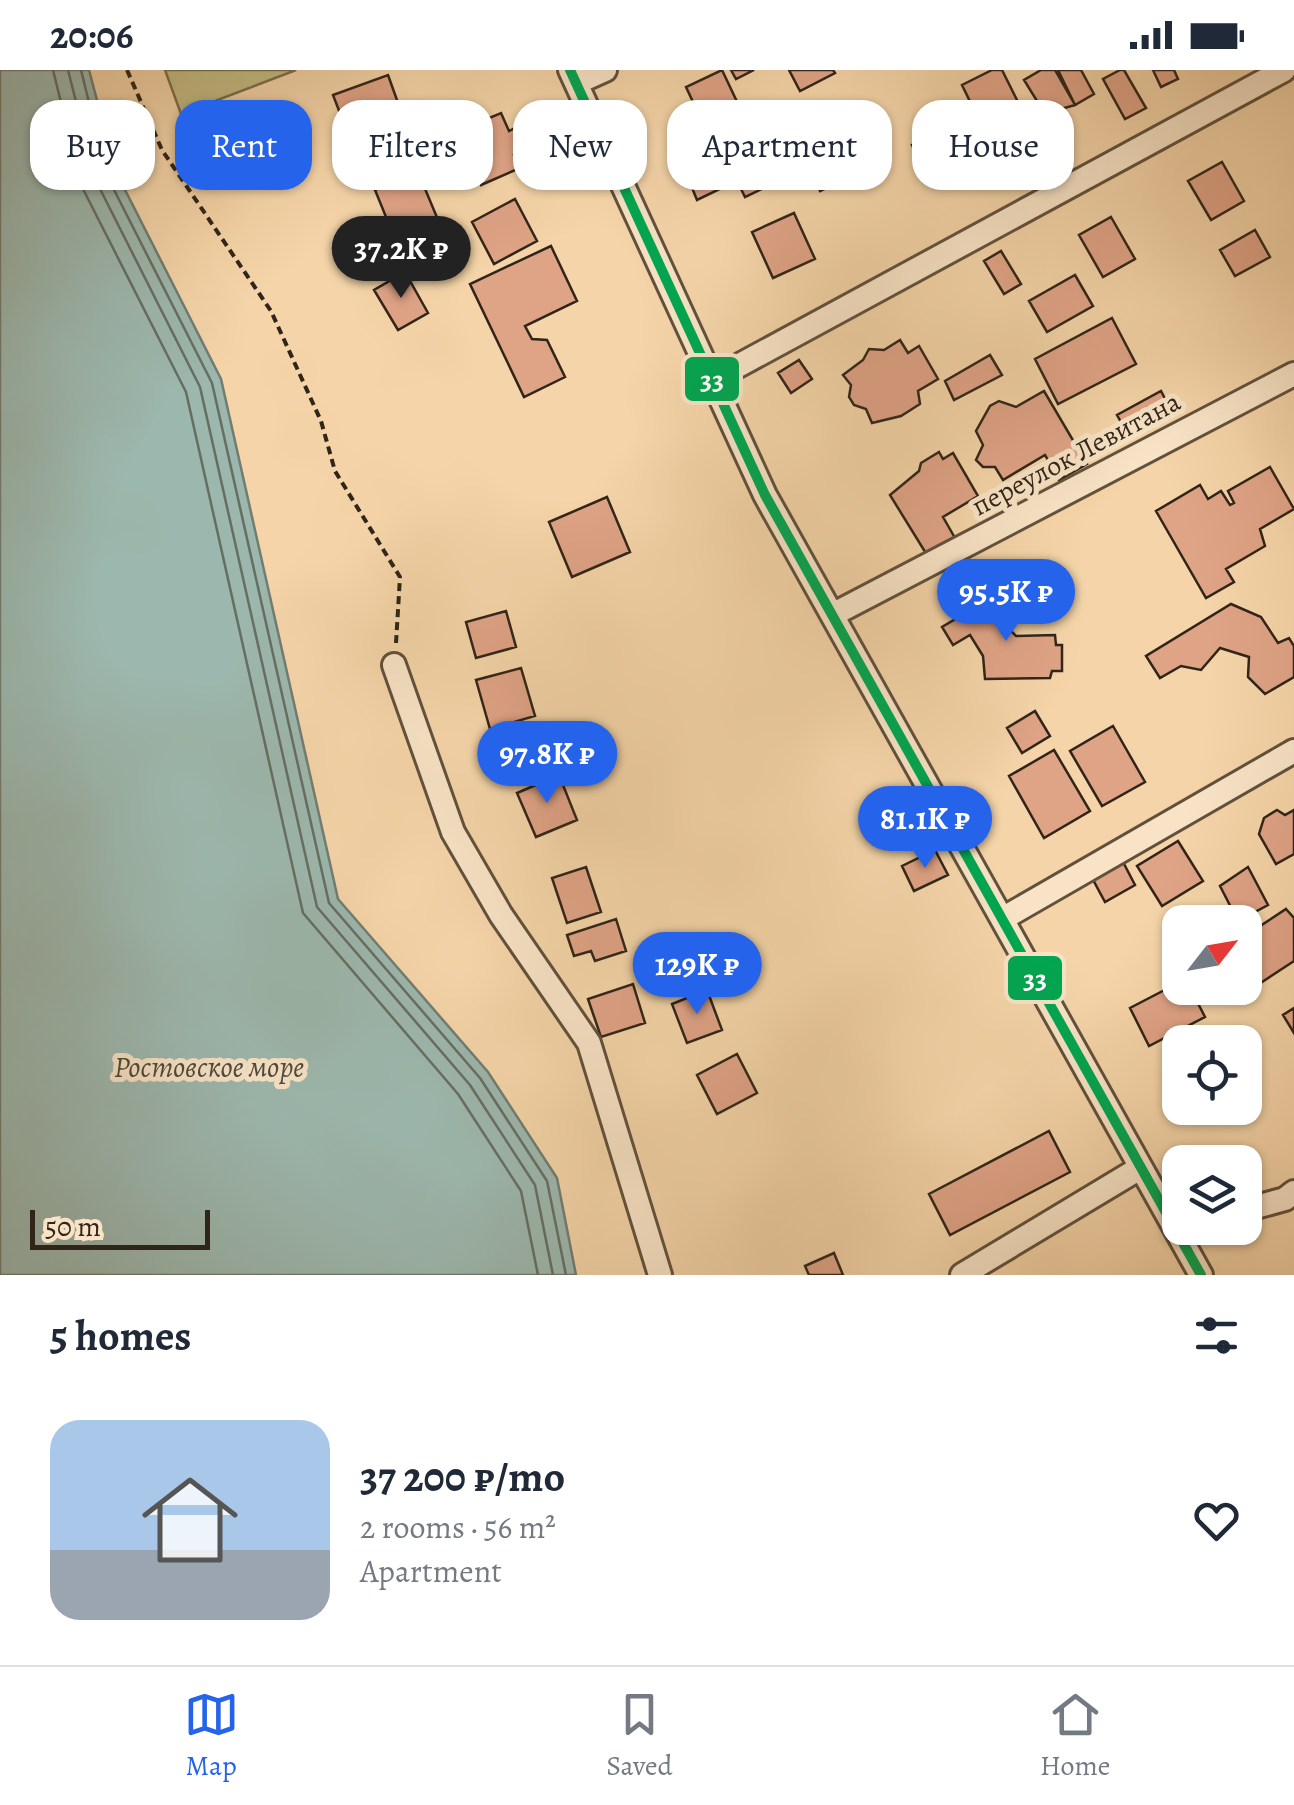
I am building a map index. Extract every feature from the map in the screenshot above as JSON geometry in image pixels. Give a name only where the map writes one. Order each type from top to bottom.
[{"type":"street","points":[[604,70],[573,76],[765,495],[1162,1203]]},
{"type":"street","points":[[712,380],[1284,70]]},
{"type":"street","name":"переулок Левитана","points":[[832,615],[1294,374]]},
{"type":"street","points":[[394,665],[454,832],[501,914],[589,1043],[660,1275]]},
{"type":"street","points":[[1002,920],[1294,752]]},
{"type":"street","points":[[962,1275],[1140,1168]]},
{"type":"street","points":[[1262,1205],[1285,1199],[1294,1192]]},
{"type":"street","points":[[1186,1245],[1200,1275]]},
{"type":"path","points":[[127,70],[162,150],[271,311],[321,421],[335,471],[400,577],[394,665]]},
{"type":"shaded area","points":[[165,70],[296,70],[218,100],[176,100]]},
{"type":"water","name":"Ростовское море","points":[[0,70],[89,70],[97,100],[30,100],[30,190],[125,190],[221,379],[338,899],[488,1072],[557,1178],[576,1275],[0,1275]]},
{"type":"building","points":[[722,70],[736,100],[692,100],[686,87]]},
{"type":"building","points":[[731,70],[754,70],[736,79]]},
{"type":"building","points":[[789,70],[833,70],[835,73],[800,91]]},
{"type":"building","points":[[992,70],[1002,70],[1017,100],[969,100],[962,85]]},
{"type":"building","points":[[1041,70],[1055,70],[1072,100],[1036,100],[1024,80]]},
{"type":"building","points":[[1058,70],[1081,70],[1094,94],[1075,105]]},
{"type":"building","points":[[1124,70],[1146,108],[1125,119],[1103,79]]},
{"type":"building","points":[[1153,70],[1174,70],[1178,79],[1161,87]]},
{"type":"building","points":[[388,75],[397,100],[335,100],[333,95]]},
{"type":"building","points":[[501,113],[509,131],[513,129],[513,171],[493,180],[493,116]]},
{"type":"building","points":[[1222,162],[1244,201],[1211,220],[1188,181]]},
{"type":"building","points":[[375,190],[426,190],[441,227],[397,244]]},
{"type":"building","points":[[693,190],[718,190],[697,200]]},
{"type":"building","points":[[515,199],[537,241],[494,264],[472,222]]},
{"type":"building","points":[[794,213],[815,259],[773,278],[752,232]]},
{"type":"building","points":[[1111,217],[1135,259],[1103,277],[1079,235]]},
{"type":"building","points":[[1255,230],[1270,257],[1235,276],[1220,250]]},
{"type":"building","points":[[551,246],[577,301],[525,326],[532,339],[547,340],[565,377],[524,397],[470,284]]},
{"type":"building","points":[[1001,251],[1021,284],[1004,294],[984,261]]},
{"type":"building","points":[[405,272],[428,313],[398,330],[374,290]]},
{"type":"building","points":[[1075,275],[1093,306],[1047,332],[1029,301]]},
{"type":"building","points":[[1112,318],[1136,364],[1058,404],[1035,359]]},
{"type":"building","points":[[900,340],[908,353],[919,346],[938,379],[918,391],[920,404],[901,416],[872,423],[866,409],[854,405],[849,397],[851,385],[843,375],[863,360],[869,349],[884,350]]},
{"type":"building","points":[[990,355],[1002,375],[954,400],[945,381]]},
{"type":"building","points":[[799,360],[812,379],[791,393],[778,373]]},
{"type":"building","points":[[1044,391],[1087,464],[1059,480],[1045,455],[1003,480],[995,467],[983,467],[976,460],[983,445],[976,431],[990,406],[999,401],[1016,407]]},
{"type":"building","points":[[1161,391],[1173,414],[1130,438],[1117,415]]},
{"type":"building","points":[[939,452],[943,459],[953,453],[978,496],[943,517],[955,538],[927,555],[890,495],[919,471],[921,463]]},
{"type":"building","points":[[1270,467],[1294,509],[1260,529],[1265,546],[1226,569],[1234,582],[1206,598],[1156,511],[1200,485],[1208,499],[1221,491],[1230,505],[1234,503],[1228,491]]},
{"type":"building","points":[[607,497],[630,552],[572,577],[549,522]]},
{"type":"building","points":[[998,594],[1015,623],[1008,628],[1016,636],[1055,635],[1056,645],[1062,645],[1062,671],[1052,671],[1050,678],[985,679],[983,656],[970,635],[953,645],[942,627]]},
{"type":"building","points":[[1231,604],[1261,617],[1278,643],[1289,638],[1294,646],[1294,677],[1265,694],[1248,677],[1249,657],[1220,648],[1201,670],[1181,666],[1160,678],[1146,656]]},
{"type":"building","points":[[506,611],[516,647],[476,658],[466,622]]},
{"type":"building","points":[[521,668],[535,716],[490,729],[476,680]]},
{"type":"building","points":[[1035,711],[1050,736],[1022,753],[1007,728]]},
{"type":"building","points":[[1113,726],[1145,782],[1102,806],[1070,751]]},
{"type":"building","points":[[1054,750],[1090,811],[1044,838],[1009,776]]},
{"type":"building","points":[[559,775],[577,820],[536,837],[517,793]]},
{"type":"building","points":[[1277,810],[1285,815],[1294,810],[1294,854],[1276,864],[1259,834],[1264,818]]},
{"type":"building","points":[[1178,841],[1203,881],[1162,906],[1137,866]]},
{"type":"building","points":[[935,850],[948,875],[914,891],[902,866]]},
{"type":"building","points":[[1122,860],[1135,885],[1105,902],[1091,876]]},
{"type":"building","points":[[586,867],[601,912],[567,923],[552,878]]},
{"type":"building","points":[[1248,867],[1268,905],[1262,908],[1262,905],[1230,905],[1220,886]]},
{"type":"building","points":[[1286,909],[1294,918],[1294,961],[1262,982],[1262,925]]},
{"type":"building","points":[[616,919],[626,951],[595,961],[591,951],[574,956],[567,935]]},
{"type":"building","points":[[633,984],[645,1023],[601,1037],[588,999]]},
{"type":"building","points":[[707,990],[722,1030],[687,1043],[672,1004]]},
{"type":"building","points":[[1162,991],[1162,1005],[1199,1005],[1205,1017],[1190,1025],[1162,1025],[1162,1039],[1149,1046],[1130,1008]]},
{"type":"building","points":[[1294,1008],[1294,1033],[1283,1015]]},
{"type":"building","points":[[737,1054],[757,1093],[717,1114],[697,1075]]},
{"type":"building","points":[[1049,1131],[1070,1172],[950,1235],[929,1194]]},
{"type":"building","points":[[834,1253],[843,1275],[809,1275],[805,1266]]},
{"type":"transit line","name":"33","points":[[570,70],[765,495],[1201,1275]]}]
